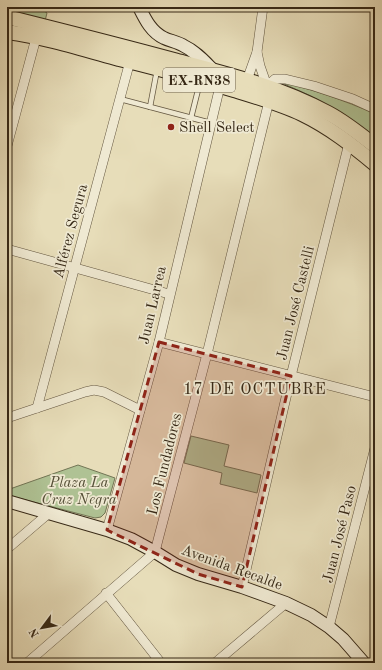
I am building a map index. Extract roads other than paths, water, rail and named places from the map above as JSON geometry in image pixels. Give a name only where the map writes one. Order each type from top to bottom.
[{"type":"main road","name":"EX-RN38","points":[[7,17],[131,48],[267,86],[302,99],[330,113],[375,146]]},
{"type":"main road","name":"EX-RN38","points":[[7,32],[130,61],[269,101],[301,114],[323,126],[375,164]]},
{"type":"street","points":[[139,7],[153,31],[162,38],[184,46],[198,55],[213,70]]},
{"type":"street","points":[[247,80],[257,52],[263,7]]},
{"type":"street","points":[[7,146],[36,38]]},
{"type":"street","points":[[257,52],[267,86],[275,79],[285,79],[314,86],[353,99],[375,109]]},
{"type":"street","name":"Alférez Segura","points":[[36,408],[130,61]]},
{"type":"street","name":"Juan Larrea","points":[[107,530],[159,342],[169,294],[220,86]]},
{"type":"street","name":"Los Fundadores","points":[[155,552],[207,354],[269,101]]},
{"type":"street","name":"Juan José Castelli","points":[[242,587],[291,376],[348,143]]},
{"type":"street","points":[[7,249],[169,294]]},
{"type":"street","points":[[159,342],[375,396]]},
{"type":"street","points":[[7,418],[94,390],[104,392],[140,410]]},
{"type":"street","name":"Juan José Paso","points":[[329,627],[375,448]]},
{"type":"street","name":"Avenida Recalde","points":[[7,501],[107,530],[131,539],[176,565],[198,574],[242,587],[286,603],[312,615],[329,627],[343,639],[364,663]]},
{"type":"street","points":[[7,549],[49,512]]},
{"type":"street","points":[[27,663],[155,552]]},
{"type":"street","points":[[106,593],[161,663]]},
{"type":"street","points":[[215,663],[286,603]]},
{"type":"lane","points":[[150,107],[158,69]]},
{"type":"lane","points":[[191,118],[200,81]]},
{"type":"lane","points":[[120,99],[211,123]]},
{"type":"place","name":"Shell Select","points":[[171,127]]},
{"type":"district","name":"17 DE OCTUBRE","points":[[255,388]]},
{"type":"park label","name":"Plaza La Cruz Negra","points":[[79,490]]}]
